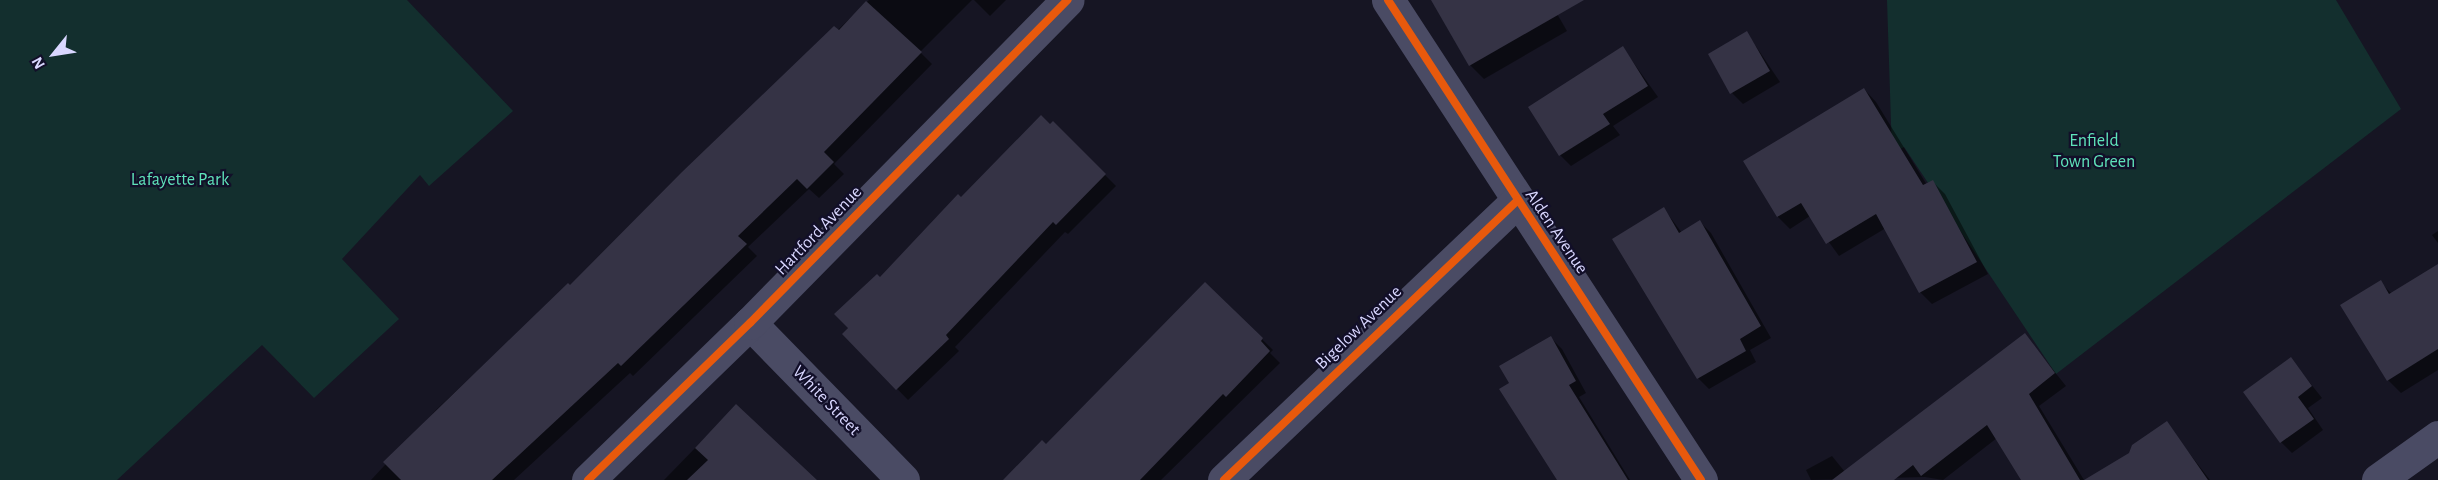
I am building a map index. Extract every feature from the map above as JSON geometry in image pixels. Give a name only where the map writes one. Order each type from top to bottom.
[{"type":"street","name":"Hartford Avenue","points":[[588,480],[750,323],[1067,0]]},
{"type":"street","name":"Alden Avenue","points":[[1388,0],[1701,480]]},
{"type":"street","name":"Bigelow Avenue","points":[[1224,480],[1517,201]]},
{"type":"street","name":"White Street","points":[[750,323],[903,480]]},
{"type":"street","points":[[2378,480],[2438,437]]},
{"type":"green space","name":"Lafayette Park","points":[[0,0],[407,0],[513,111],[429,186],[420,175],[342,259],[399,319],[314,398],[262,345],[117,480],[0,480]]},
{"type":"green space","name":"Enfield Town Green","points":[[1887,0],[2336,0],[2401,109],[2056,374],[1904,147],[1892,154]]},
{"type":"building","points":[[1431,0],[1584,0],[1469,66]]},
{"type":"building","points":[[866,1],[922,52],[824,152],[834,162],[807,189],[797,179],[738,236],[747,244],[621,366],[618,363],[492,480],[401,480],[383,462],[568,283],[570,285],[682,172],[834,26],[839,30]]},
{"type":"building","points":[[1747,31],[1770,71],[1730,94],[1708,54]]},
{"type":"building","points":[[1623,46],[1648,86],[1603,114],[1610,124],[1559,156],[1528,107]]},
{"type":"building","points":[[1864,88],[1923,185],[1933,180],[1977,262],[1919,293],[1876,214],[1826,244],[1801,203],[1777,217],[1743,161]]},
{"type":"building","points":[[1041,115],[1050,124],[1053,121],[1106,174],[1056,225],[1053,222],[946,335],[949,339],[896,390],[842,334],[848,328],[834,314],[877,274],[880,277],[958,194],[961,197]]},
{"type":"building","points":[[1664,207],[1679,233],[1700,220],[1761,326],[1740,339],[1746,351],[1697,379],[1612,239]]},
{"type":"building","points":[[2438,264],[2438,349],[2387,381],[2340,305],[2381,280],[2389,294]]},
{"type":"building","points":[[1205,282],[1263,338],[1261,341],[1270,351],[1226,397],[1223,394],[1140,480],[1003,480],[1042,440],[1046,444]]},
{"type":"building","points":[[2025,333],[2055,373],[2029,394],[2080,480],[2021,480],[1987,425],[1921,476],[1913,465],[1894,480],[1832,480]]},
{"type":"building","points":[[1551,336],[1576,381],[1569,385],[1628,480],[1557,480],[1499,389],[1509,383],[1499,366]]},
{"type":"building","points":[[2291,357],[2312,386],[2298,397],[2314,419],[2280,443],[2243,392]]},
{"type":"building","points":[[736,404],[817,480],[687,480],[708,460],[695,448]]},
{"type":"building","points":[[2167,421],[2208,480],[2084,480],[2129,453],[2132,445]]},
{"type":"cycle path","points":[[588,480],[750,323],[1067,0]]},
{"type":"cycle path","points":[[1388,0],[1701,480]]},
{"type":"cycle path","points":[[1224,480],[1517,201]]}]
